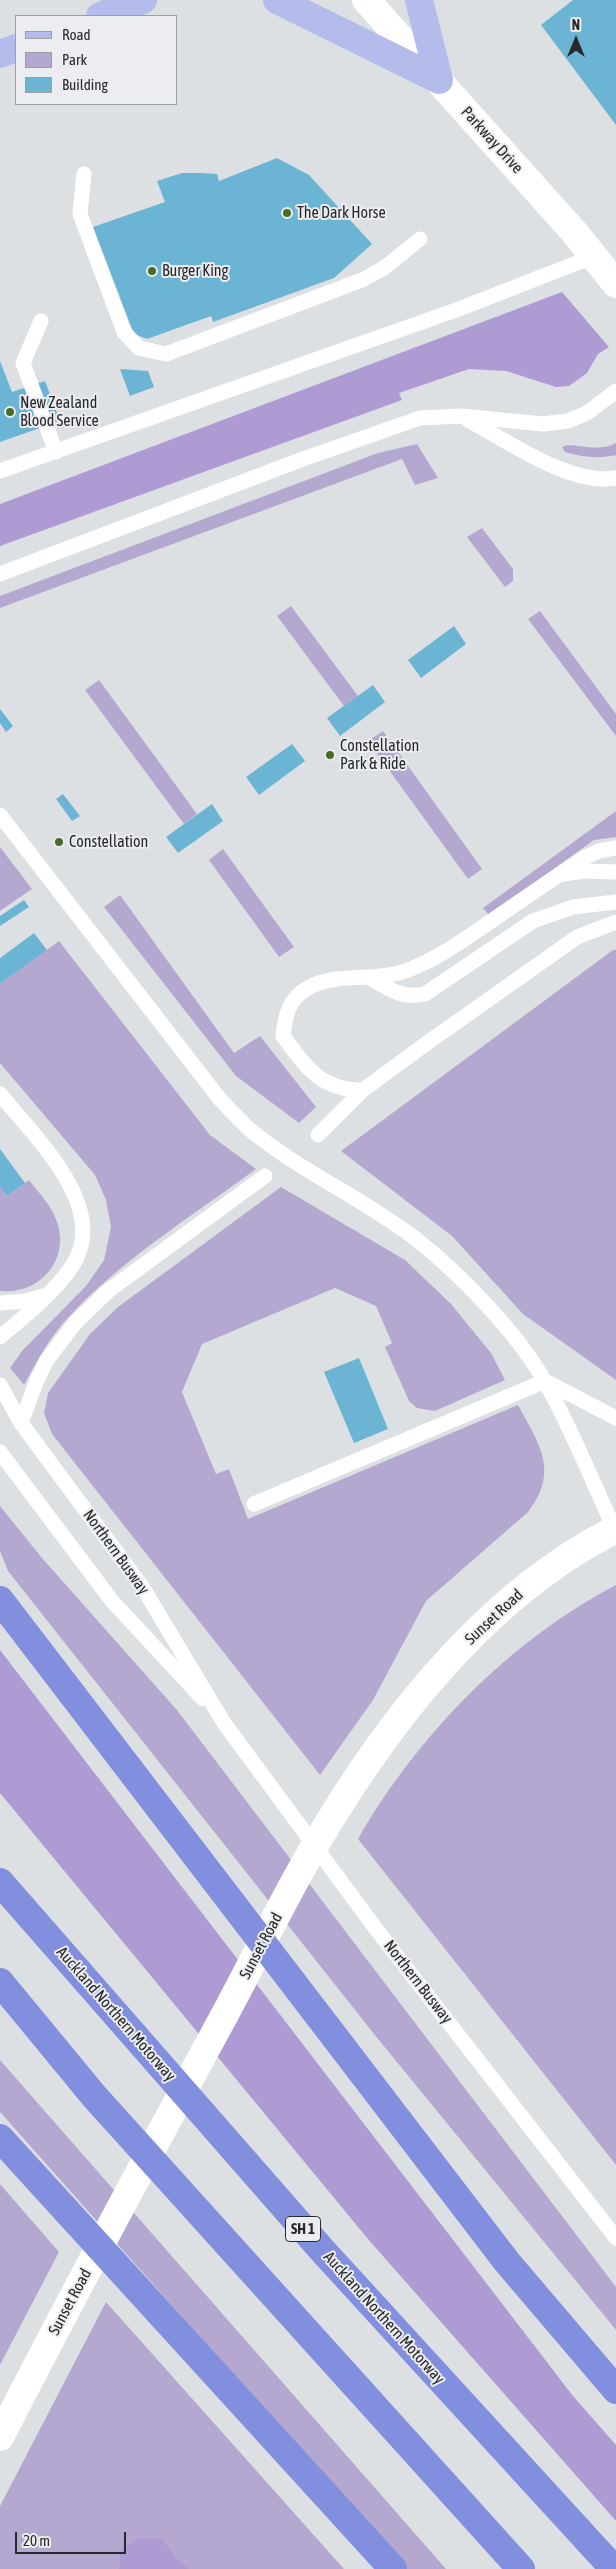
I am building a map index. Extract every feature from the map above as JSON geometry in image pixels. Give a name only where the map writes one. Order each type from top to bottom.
[{"type":"highway","points":[[0,1600],[507,2262],[616,2390]]},
{"type":"highway","name":"Auckland Northern Motorway","points":[[0,1882],[322,2250],[614,2569]]},
{"type":"highway","points":[[0,1982],[94,2096],[521,2569]]},
{"type":"highway","points":[[0,2138],[393,2569]]},
{"type":"main road","points":[[103,15],[143,0]]},
{"type":"main road","points":[[277,0],[439,80]]},
{"type":"main road","name":"Parkway Drive","points":[[366,0],[575,233],[592,257],[615,281]]},
{"type":"main road","points":[[419,0],[439,80]]},
{"type":"main road","points":[[0,54],[15,48]]},
{"type":"main road","name":"Sunset Road","points":[[0,2437],[108,2230],[297,1877],[362,1773],[427,1686],[487,1622],[548,1568],[615,1529]]},
{"type":"lane","points":[[84,174],[80,214],[124,332],[139,348],[166,354],[362,280],[384,268],[420,239]]},
{"type":"lane","points":[[0,471],[460,310],[592,257]]},
{"type":"lane","points":[[41,321],[23,363],[56,452]]},
{"type":"lane","points":[[0,574],[420,418],[461,416],[535,424],[568,422],[588,413],[616,391]]},
{"type":"lane","points":[[461,416],[557,467],[581,475],[608,479],[616,478]]},
{"type":"lane","points":[[0,815],[218,1098],[249,1128],[306,1168],[376,1210],[446,1264],[495,1316],[545,1381],[615,1529]]},
{"type":"lane","points":[[363,1090],[342,1089],[319,1078],[308,1070],[283,1036],[284,1020],[298,994],[320,983],[390,976],[409,970],[466,939],[592,854],[616,848]]},
{"type":"lane","points":[[559,875],[584,871],[616,872]]},
{"type":"lane","points":[[370,978],[397,994],[412,997],[425,994],[533,921],[573,907],[616,902]]},
{"type":"lane","points":[[318,1136],[363,1090],[577,937],[616,922]]},
{"type":"lane","points":[[0,1094],[65,1176],[81,1211],[83,1231],[81,1249],[75,1262],[45,1295],[0,1337]]},
{"type":"lane","points":[[21,1422],[47,1360],[75,1323],[108,1291],[265,1176]]},
{"type":"lane","points":[[0,1303],[25,1301],[45,1295]]},
{"type":"lane","points":[[545,1381],[616,1418]]},
{"type":"lane","points":[[254,1504],[545,1381]]},
{"type":"lane","name":"Northern Busway","points":[[0,1386],[21,1422],[143,1588],[224,1723],[376,1929],[616,2238]]},
{"type":"lane","name":"Northern Busway","points":[[0,1452],[112,1601],[224,1723]]},
{"type":"green space","points":[[616,443],[616,455],[603,457],[571,454],[565,452],[562,447],[571,445],[592,448]]},
{"type":"green space","points":[[417,444],[438,478],[415,485],[402,459],[0,608],[0,596],[378,453]]},
{"type":"green space","points":[[482,528],[513,569],[513,581],[505,587],[467,537]]},
{"type":"green space","points":[[291,606],[358,696],[344,706],[277,616]]},
{"type":"green space","points":[[540,611],[616,714],[616,736],[528,619]]},
{"type":"green space","points":[[99,680],[197,814],[184,824],[85,690]]},
{"type":"green space","points":[[383,731],[482,869],[468,879],[368,741]]},
{"type":"green space","points":[[616,811],[616,837],[594,840],[489,915],[483,908]]},
{"type":"green space","points":[[0,847],[32,889],[0,911]]},
{"type":"green space","points":[[223,849],[294,947],[279,957],[209,860]]},
{"type":"green space","points":[[120,895],[234,1053],[260,1036],[316,1107],[299,1123],[236,1076],[104,907]]},
{"type":"green space","points":[[59,941],[210,1135],[256,1169],[156,1240],[86,1299],[53,1336],[24,1385],[10,1368],[22,1351],[86,1286],[104,1260],[111,1227],[106,1200],[95,1175],[0,1063],[0,984]]},
{"type":"green space","points":[[613,950],[616,950],[616,1380],[523,1314],[452,1236],[341,1151]]},
{"type":"green space","points":[[29,1180],[55,1216],[60,1236],[59,1250],[55,1262],[48,1273],[39,1281],[14,1291],[0,1291],[0,1187],[7,1196]]},
{"type":"green space","points":[[281,1187],[405,1260],[451,1304],[491,1353],[505,1380],[435,1411],[417,1408],[409,1401],[385,1347],[392,1343],[376,1306],[335,1288],[202,1344],[182,1392],[216,1474],[229,1469],[248,1519],[518,1405],[539,1445],[544,1470],[543,1483],[538,1497],[528,1512],[426,1601],[373,1700],[320,1775],[52,1434],[44,1413],[48,1393],[90,1334],[118,1307]]},
{"type":"green space","points":[[0,1506],[42,1558],[177,1710],[616,2287],[616,2330],[374,2034],[8,1571],[0,1551]]},
{"type":"green space","points":[[616,1585],[616,2165],[358,1839],[409,1763],[469,1694],[539,1634],[577,1608]]},
{"type":"green space","points":[[0,2060],[446,2569],[406,2569],[0,2112]]},
{"type":"green space","points":[[0,2184],[59,2252],[0,2365]]},
{"type":"green space","points":[[106,2302],[344,2569],[0,2569],[0,2506]]},
{"type":"shaded area","points":[[562,292],[609,347],[598,354],[587,373],[569,386],[556,387],[506,371],[469,369],[399,393],[402,400],[0,546],[0,504]]},
{"type":"shaded area","points":[[0,1650],[573,2396],[616,2445],[616,2521],[368,2239],[0,1793]]},
{"type":"shaded area","points":[[138,2539],[163,2539],[176,2559],[189,2569],[119,2569],[121,2549]]},
{"type":"building","points":[[573,0],[616,0],[616,125],[541,25]]},
{"type":"building","points":[[277,158],[309,175],[372,244],[334,278],[213,322],[211,316],[147,339],[134,334],[93,227],[165,202],[157,181],[182,173],[201,173],[217,174],[219,181]]},
{"type":"building","points":[[0,361],[12,392],[45,381],[60,421],[0,442]]},
{"type":"building","points":[[120,369],[148,371],[154,387],[130,396]]},
{"type":"building","points":[[454,626],[466,644],[421,678],[408,660]]},
{"type":"building","points":[[373,685],[385,702],[340,736],[327,718]]},
{"type":"building","points":[[0,709],[13,726],[6,732],[0,723]]},
{"type":"building","points":[[292,744],[305,761],[259,795],[246,777]]},
{"type":"building","points":[[63,794],[80,816],[72,821],[56,799]]},
{"type":"building","points":[[212,804],[223,821],[178,853],[166,837]]},
{"type":"building","points":[[24,900],[29,907],[0,926],[0,916]]},
{"type":"building","points":[[34,933],[47,950],[0,984],[0,958]]},
{"type":"building","points":[[0,1149],[25,1183],[7,1196],[0,1187]]},
{"type":"building","points":[[359,1358],[388,1429],[354,1443],[324,1372]]},
{"type":"place","name":"The Dark Horse","points":[[287,213]]},
{"type":"place","name":"Burger King","points":[[152,271]]},
{"type":"place","name":"New Zealand Blood Service","points":[[10,412]]},
{"type":"place","name":"Constellation Park & Ride","points":[[330,755]]},
{"type":"place","name":"Constellation","points":[[59,842]]}]
